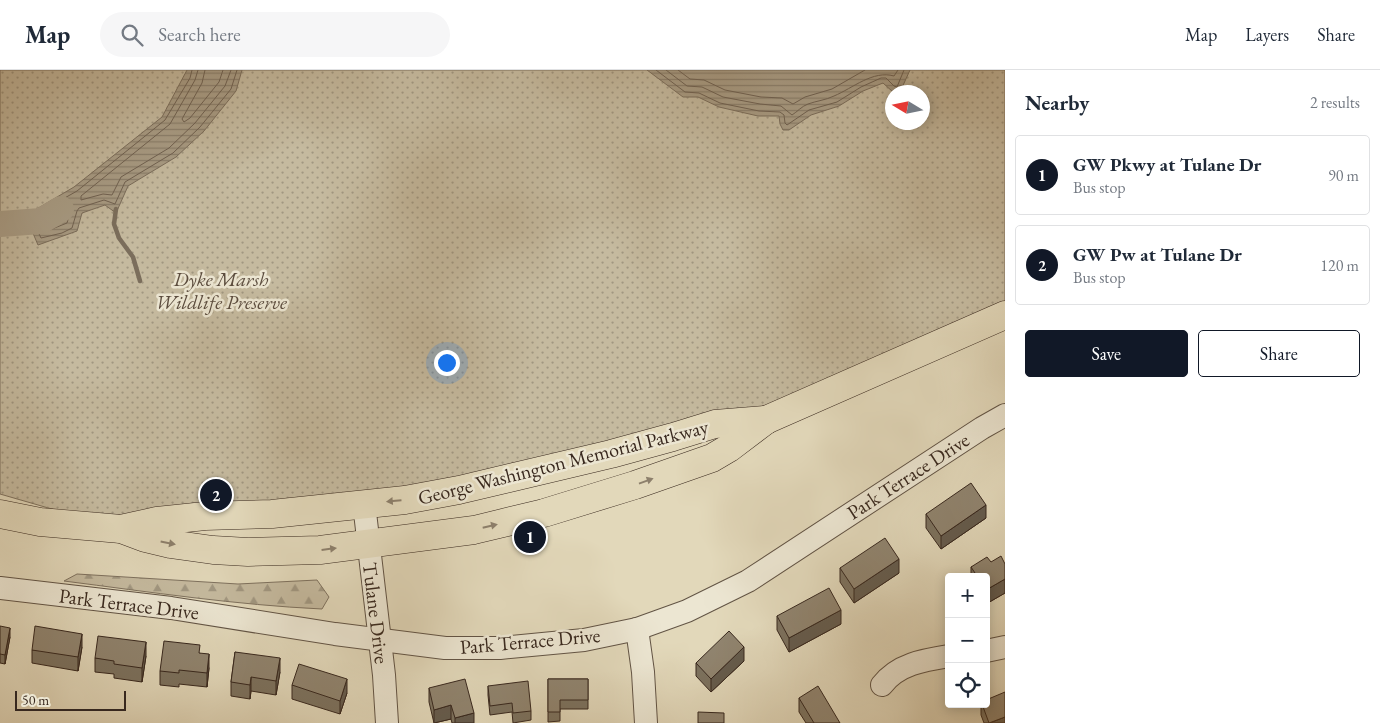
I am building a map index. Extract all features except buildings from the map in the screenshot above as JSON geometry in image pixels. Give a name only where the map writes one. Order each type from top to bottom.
[{"type":"main road","name":"George Washington Memorial Parkway","points":[[0,514],[40,522],[121,529],[145,538],[213,550],[301,551],[474,530],[544,513],[626,488],[712,458],[729,448],[766,420],[1005,315]]},
{"type":"main road","name":"George Washington Memorial Parkway","points":[[121,529],[206,516],[272,514],[405,500],[459,490],[620,451],[715,424],[766,420]]},
{"type":"street","name":"Park Terrace Drive","points":[[0,588],[171,608],[445,648],[500,648],[584,640],[637,629],[687,610],[748,581],[982,428],[1005,415]]},
{"type":"street","name":"Tulane Drive","points":[[364,504],[367,544],[380,640],[387,723]]},
{"type":"street","points":[[637,629],[643,672],[646,723]]},
{"type":"street","points":[[990,650],[1005,647]]},
{"type":"street","points":[[882,685],[889,677],[911,664],[945,657]]},
{"type":"green space","name":"Dyke Marsh Wildlife Preserve","points":[[0,70],[1005,70],[1005,305],[766,420],[541,471],[121,529],[0,494]]},
{"type":"green space","points":[[77,574],[238,584],[317,580],[329,597],[322,609],[193,598],[64,581]]},
{"type":"water","points":[[187,70],[242,70],[236,91],[204,131],[176,157],[128,186],[116,213],[105,205],[82,213],[77,231],[38,245],[24,212],[35,210],[74,187],[162,117]]},
{"type":"water","points":[[647,70],[910,70],[903,85],[885,85],[883,83],[863,91],[839,106],[811,115],[789,130],[783,130],[779,116],[758,116],[719,107],[698,97],[683,97]]},
{"type":"waterway","points":[[0,224],[41,221],[61,209]]},
{"type":"waterway","points":[[116,209],[114,224],[119,238],[133,257],[140,281]]},
{"type":"place","name":"GW Pw at Tulane Dr","points":[[216,495]]},
{"type":"place","name":"GW Pkwy at Tulane Dr","points":[[530,537]]}]
